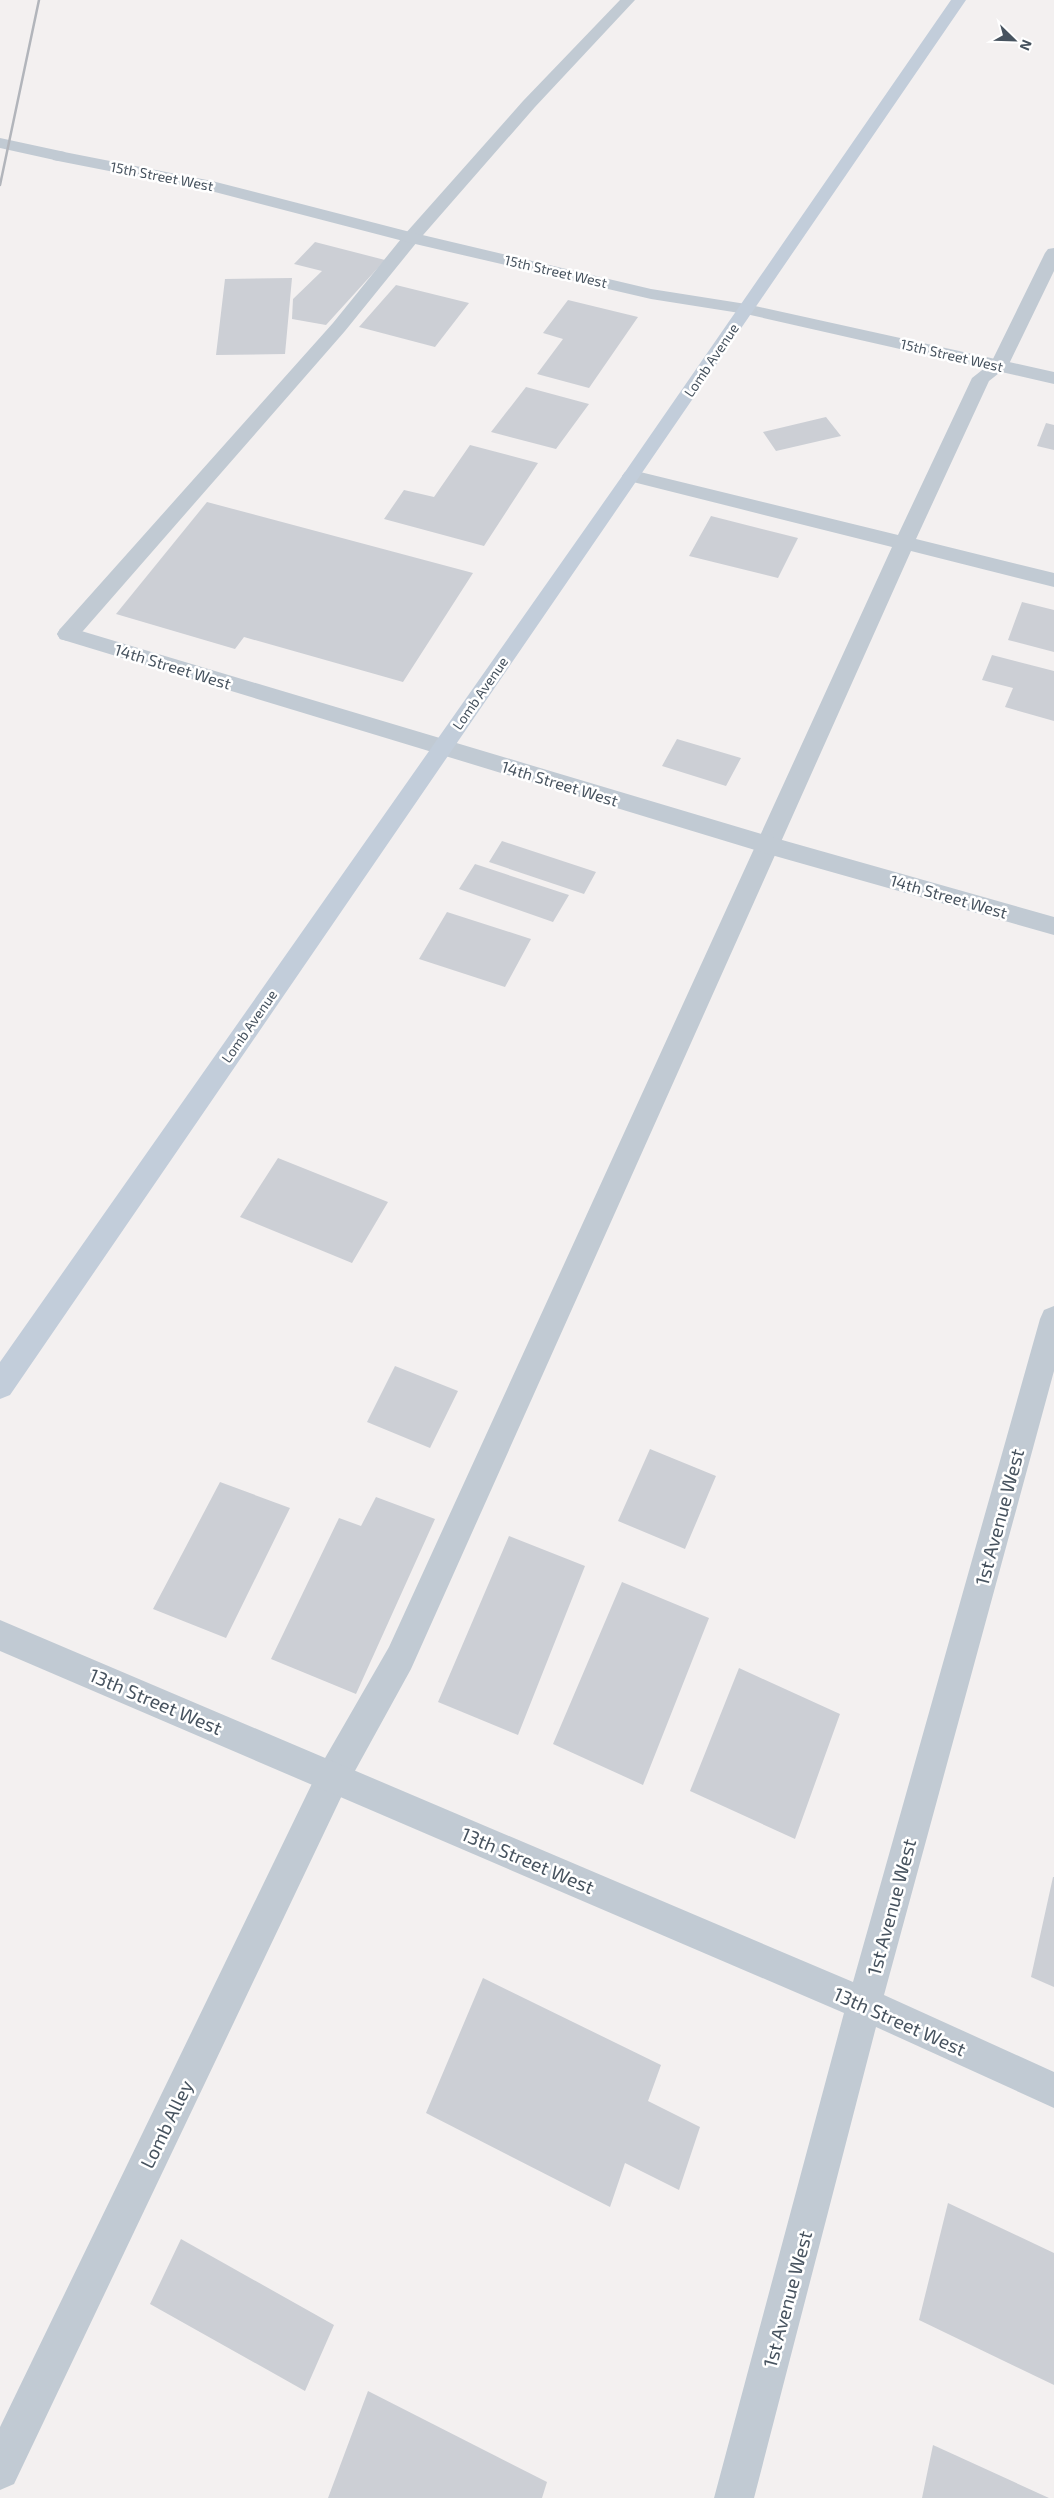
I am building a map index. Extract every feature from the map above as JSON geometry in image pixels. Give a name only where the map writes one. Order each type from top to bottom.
[{"type":"main road","name":"Lomb Avenue","points":[[0,1386],[632,476],[959,0]]},
{"type":"street","points":[[411,238],[529,104],[628,0]]},
{"type":"street","name":"15th Street West","points":[[0,143],[212,186],[411,238],[651,294],[746,309],[1054,378]]},
{"type":"street","name":"14th Street West","points":[[411,238],[339,327],[68,634],[768,845],[1054,926]]},
{"type":"street","points":[[999,366],[1054,253]]},
{"type":"street","name":"Lomb Alley","points":[[0,2470],[333,1777],[400,1658],[904,542],[981,378],[999,366]]},
{"type":"street","points":[[632,476],[1054,580]]},
{"type":"street","name":"1st Avenue West","points":[[734,2498],[864,2004],[1054,1319]]},
{"type":"street","name":"13th Street West","points":[[0,1635],[864,2004],[1054,2090]]},
{"type":"building","points":[[315,242],[385,260],[326,325],[292,319],[293,299],[322,271],[294,264]]},
{"type":"building","points":[[292,278],[285,354],[216,355],[225,279]]},
{"type":"building","points":[[396,285],[469,303],[435,347],[359,327]]},
{"type":"building","points":[[568,300],[638,317],[589,388],[537,374],[563,339],[543,333]]},
{"type":"building","points":[[526,387],[589,404],[556,449],[491,432]]},
{"type":"building","points":[[826,417],[841,436],[776,451],[763,432]]},
{"type":"building","points":[[1046,423],[1054,425],[1054,450],[1037,446]]},
{"type":"building","points":[[470,445],[538,463],[484,546],[384,519],[404,490],[434,497]]},
{"type":"building","points":[[207,502],[473,573],[403,682],[244,637],[235,649],[116,614]]},
{"type":"building","points":[[711,516],[798,538],[778,578],[689,556]]},
{"type":"building","points":[[1022,602],[1054,610],[1054,652],[1008,640]]},
{"type":"building","points":[[992,655],[1054,671],[1054,721],[1005,707],[1013,688],[982,680]]},
{"type":"building","points":[[677,739],[741,758],[726,786],[662,766]]},
{"type":"building","points":[[502,841],[596,872],[584,894],[489,862]]},
{"type":"building","points":[[475,864],[569,895],[553,922],[459,889]]},
{"type":"building","points":[[447,912],[531,939],[505,987],[419,959]]},
{"type":"building","points":[[278,1158],[388,1202],[352,1263],[240,1217]]},
{"type":"building","points":[[395,1366],[458,1391],[430,1448],[367,1422]]},
{"type":"building","points":[[650,1449],[716,1476],[685,1549],[618,1521]]},
{"type":"building","points":[[220,1482],[290,1508],[226,1638],[153,1609]]},
{"type":"building","points":[[376,1497],[435,1519],[356,1694],[271,1659],[339,1518],[361,1526]]},
{"type":"building","points":[[509,1536],[585,1566],[518,1735],[438,1702]]},
{"type":"building","points":[[622,1582],[709,1618],[643,1785],[553,1744]]},
{"type":"building","points":[[739,1668],[840,1714],[795,1839],[690,1791]]},
{"type":"building","points":[[1054,1877],[1054,1987],[1031,1977]]},
{"type":"building","points":[[483,1978],[661,2065],[648,2101],[700,2127],[679,2190],[625,2163],[610,2207],[426,2113]]},
{"type":"building","points":[[948,2203],[1054,2253],[1054,2385],[919,2320]]},
{"type":"building","points":[[181,2239],[334,2325],[305,2391],[150,2304]]},
{"type":"building","points":[[368,2391],[547,2482],[542,2498],[328,2498]]},
{"type":"building","points":[[933,2445],[1049,2498],[922,2498]]},
{"type":"railway","points":[[0,185],[39,0]]}]
